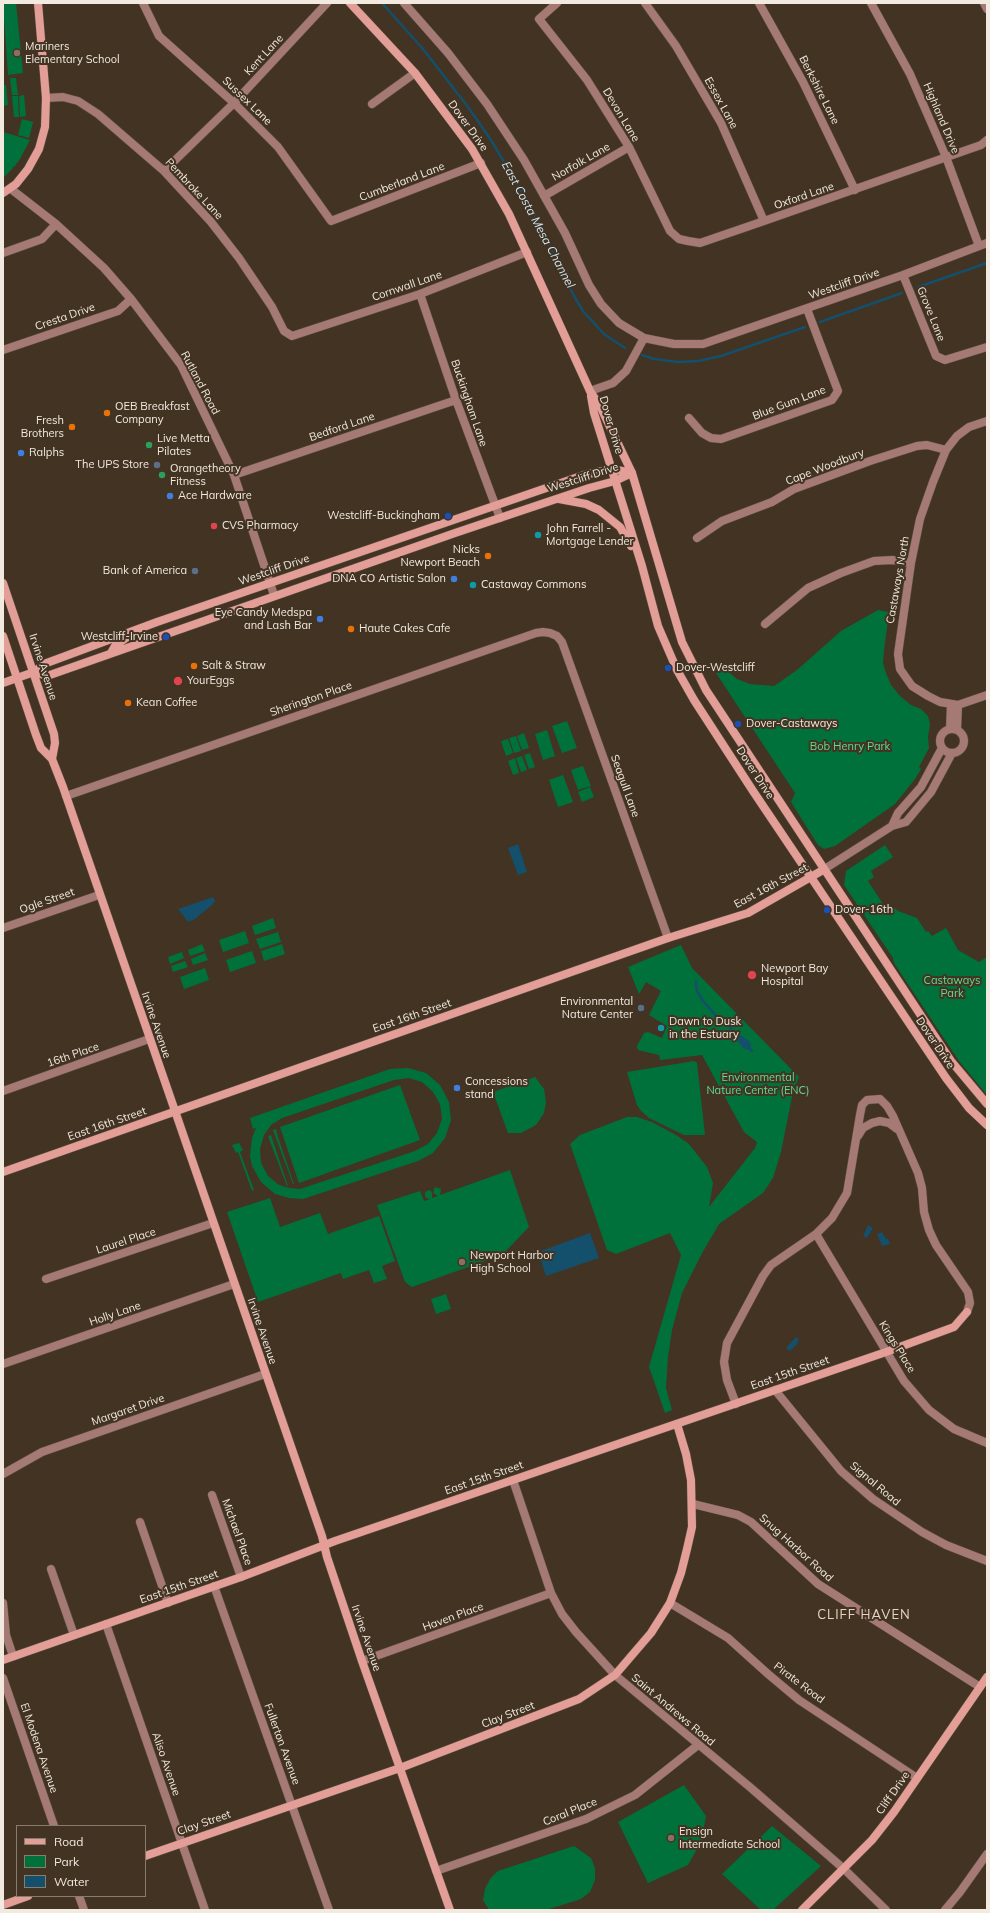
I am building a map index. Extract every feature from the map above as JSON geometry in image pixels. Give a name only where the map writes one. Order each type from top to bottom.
[{"type":"street","points":[[3,193],[10,188],[28,169],[41,144],[45,127],[46,98],[38,3]]},
{"type":"street","name":"Sussex Lane","points":[[143,3],[159,36],[234,102],[278,147],[332,221]]},
{"type":"street","name":"Kent Lane","points":[[164,171],[234,102],[327,3]]},
{"type":"street","name":"Dover Drive","points":[[350,3],[415,73],[481,163],[527,252],[590,391],[601,408],[632,473],[682,642],[706,690],[823,870],[951,1061],[987,1104]]},
{"type":"street","name":"Devon Lane","points":[[557,3],[539,19],[587,80],[629,148],[670,231]]},
{"type":"street","name":"Essex Lane","points":[[644,3],[676,46],[721,123],[764,221]]},
{"type":"street","name":"Berkshire Lane","points":[[759,3],[803,82],[856,190]]},
{"type":"street","name":"Highland Drive","points":[[871,3],[910,74],[983,245]]},
{"type":"street","points":[[984,3],[987,9]]},
{"type":"street","points":[[409,5],[487,104],[524,160],[565,233],[589,285],[601,304],[619,323],[644,338],[626,371],[613,383],[590,391]]},
{"type":"street","points":[[372,104],[415,73]]},
{"type":"street","name":"Pembroke Lane","points":[[46,98],[62,97],[78,101],[98,114],[164,171],[211,222],[272,307],[284,330],[292,336]]},
{"type":"street","name":"Oxford Lane","points":[[670,231],[680,238],[700,243],[856,190],[981,145],[987,140]]},
{"type":"street","name":"Norfolk Lane","points":[[544,196],[629,148]]},
{"type":"street","name":"Cumberland Lane","points":[[332,221],[481,163]]},
{"type":"street","name":"Rutland Road","points":[[10,188],[56,224],[104,268],[131,299],[181,365],[234,475],[274,596]]},
{"type":"street","points":[[3,253],[42,239],[56,224]]},
{"type":"street","name":"Westcliff Drive","points":[[644,338],[674,344],[703,344],[903,275],[983,245]]},
{"type":"street","name":"Cornwall Lane","points":[[292,336],[420,294],[527,252]]},
{"type":"street","name":"Grove Lane","points":[[903,275],[936,356],[945,360],[987,347]]},
{"type":"street","name":"Buckingham Lane","points":[[420,294],[456,400],[494,506],[500,518]]},
{"type":"street","name":"Cresta Drive","points":[[3,350],[118,311],[131,299]]},
{"type":"street","name":"Blue Gum Lane","points":[[690,418],[702,433],[711,438],[721,439],[832,400],[838,391],[807,308]]},
{"type":"street","name":"Dover Drive","points":[[590,391],[594,413],[642,566],[658,626],[677,670],[694,700],[946,1078],[969,1108],[987,1125]]},
{"type":"street","name":"Bedford Lane","points":[[234,475],[456,400]]},
{"type":"street","name":"Castaways North","points":[[954,705],[928,696],[912,686],[900,669],[898,654],[900,636],[911,563],[920,519],[946,450],[957,436],[969,427],[987,421]]},
{"type":"street","name":"Cape Woodbury","points":[[697,538],[722,521],[772,502],[794,489],[863,463],[917,446],[926,445],[946,450]]},
{"type":"street","name":"Westcliff Drive","points":[[34,672],[44,664],[141,628],[584,475],[612,469],[632,473]]},
{"type":"street","name":"Westcliff Drive","points":[[34,672],[47,676],[500,518],[589,488],[615,481],[632,473]]},
{"type":"street","points":[[556,499],[572,500],[586,504],[610,518],[620,527],[628,538],[642,566]]},
{"type":"street","points":[[765,624],[808,588],[841,573],[874,562],[892,560],[911,563]]},
{"type":"street","name":"Irvine Avenue","points":[[3,583],[54,734],[55,743],[52,759]]},
{"type":"street","points":[[186,612],[190,625]]},
{"type":"street","points":[[111,653],[115,646],[141,628]]},
{"type":"street","name":"Sherington Place","points":[[66,796],[536,633],[550,633],[557,636],[562,642]]},
{"type":"street","name":"Irvine Avenue","points":[[3,636],[41,748],[52,759],[66,796],[324,1546],[362,1661],[450,1910]]},
{"type":"street","name":"Seagull Lane","points":[[562,642],[668,938]]},
{"type":"street","points":[[3,683],[34,672]]},
{"type":"street","points":[[694,700],[706,690]]},
{"type":"street","points":[[954,730],[954,705],[987,696]]},
{"type":"street","points":[[823,870],[892,826],[906,822],[931,792],[952,753],[959,750],[963,744],[963,736],[954,730],[946,730],[941,736],[942,748],[922,786],[898,812],[892,826]]},
{"type":"street","points":[[942,748],[952,753]]},
{"type":"street","points":[[922,786],[931,792]]},
{"type":"street","name":"East 16th Street","points":[[3,1172],[668,938],[748,913],[823,870]]},
{"type":"street","name":"Ogle Street","points":[[3,928],[99,894]]},
{"type":"street","name":"16th Place","points":[[3,1091],[150,1040]]},
{"type":"street","points":[[736,1404],[727,1380],[724,1362],[727,1343],[732,1331],[763,1276],[771,1265],[816,1234],[832,1218],[847,1193],[862,1105],[867,1100],[873,1098],[880,1099],[887,1106],[898,1130]]},
{"type":"street","points":[[856,1139],[862,1128],[872,1122],[880,1121],[889,1123],[898,1130]]},
{"type":"street","name":"East 15th Street","points":[[3,1660],[168,1603],[324,1546],[886,1352],[954,1327],[967,1312],[970,1303],[968,1292],[936,1245],[929,1230],[918,1173],[898,1130]]},
{"type":"street","name":"Laurel Place","points":[[46,1279],[213,1223]]},
{"type":"street","name":"Kings Place","points":[[816,1234],[904,1381],[930,1410],[954,1429],[987,1443]]},
{"type":"street","name":"Holly Lane","points":[[3,1364],[234,1284]]},
{"type":"street","name":"Margaret Drive","points":[[3,1474],[42,1452],[265,1374]]},
{"type":"street","name":"Signal Road","points":[[775,1390],[841,1471],[873,1499],[922,1532],[946,1545],[987,1561]]},
{"type":"street","name":"Clay Street","points":[[146,1856],[400,1768],[579,1699],[614,1675],[652,1633],[670,1603],[681,1573],[692,1528],[692,1504],[691,1480],[677,1424]]},
{"type":"street","name":"Saint Andrews Road","points":[[513,1480],[550,1593],[562,1614],[576,1632],[614,1675],[751,1788],[844,1869],[886,1910]]},
{"type":"street","name":"Michael Place","points":[[212,1495],[241,1577]]},
{"type":"street","name":"Snug Harbor Road","points":[[692,1504],[738,1515],[752,1522],[818,1584],[980,1687]]},
{"type":"street","points":[[140,1522],[168,1603]]},
{"type":"street","points":[[51,1569],[74,1635]]},
{"type":"street","name":"Fullerton Avenue","points":[[214,1586],[292,1804],[328,1910]]},
{"type":"street","name":"Haven Place","points":[[362,1661],[550,1593]]},
{"type":"street","points":[[3,1603],[6,1635],[14,1656]]},
{"type":"street","name":"Pirate Road","points":[[670,1603],[728,1638],[799,1700],[917,1778]]},
{"type":"street","name":"Aliso Avenue","points":[[106,1624],[205,1910]]},
{"type":"street","name":"Cliff Drive","points":[[802,1910],[872,1840],[894,1812],[987,1677]]},
{"type":"street","name":"El Modena Avenue","points":[[3,1678],[54,1825]]},
{"type":"street","name":"Coral Place","points":[[436,1871],[586,1819],[635,1795],[698,1745]]},
{"type":"street","points":[[945,1910],[987,1854]]},
{"type":"street","points":[[3,1905],[25,1897]]},
{"type":"street","points":[[79,1897],[84,1910]]},
{"type":"green space","points":[[3,3],[16,3],[23,73],[8,75]]},
{"type":"green space","points":[[10,78],[16,78],[18,95],[12,95]]},
{"type":"green space","points":[[3,85],[6,85],[8,105],[3,106]]},
{"type":"green space","points":[[24,95],[26,116],[20,117],[19,96]]},
{"type":"green space","points":[[12,96],[18,96],[19,117],[14,117]]},
{"type":"green space","points":[[22,119],[33,122],[29,138],[18,135]]},
{"type":"green space","points":[[3,132],[30,140],[20,159],[14,167],[12,166],[13,168],[4,177],[3,175]]},
{"type":"green space","name":"Bob Henry Park","points":[[878,610],[889,612],[883,663],[886,673],[891,685],[900,696],[911,705],[921,709],[928,716],[930,724],[928,737],[929,748],[919,767],[921,769],[915,779],[895,804],[835,846],[824,849],[818,845],[791,802],[795,793],[716,673],[724,668],[737,679],[750,684],[774,686],[797,670],[841,631]]},
{"type":"green space","points":[[567,721],[577,748],[562,753],[552,726]]},
{"type":"green space","points":[[547,730],[555,756],[543,760],[535,734]]},
{"type":"green space","points":[[524,733],[529,748],[522,750],[517,736]]},
{"type":"green space","points":[[516,736],[521,751],[514,753],[509,738]]},
{"type":"green space","points":[[508,739],[513,753],[506,756],[501,741]]},
{"type":"green space","points":[[530,753],[535,767],[529,769],[524,755]]},
{"type":"green space","points":[[522,756],[527,770],[521,772],[516,758]]},
{"type":"green space","points":[[515,758],[519,773],[513,775],[508,761]]},
{"type":"green space","points":[[583,766],[591,786],[578,790],[571,770]]},
{"type":"green space","points":[[563,775],[573,802],[558,807],[549,780]]},
{"type":"green space","points":[[590,787],[594,797],[582,802],[578,792]]},
{"type":"green space","name":"Castaways Park","points":[[885,845],[893,857],[871,871],[874,877],[868,881],[885,907],[891,905],[898,911],[917,918],[926,932],[928,931],[932,936],[946,928],[958,950],[979,962],[987,957],[987,1095],[959,1061],[844,885],[846,871]]},
{"type":"green space","points":[[273,918],[276,928],[255,935],[252,926]]},
{"type":"green space","points":[[245,931],[249,943],[223,952],[219,940]]},
{"type":"green space","points":[[278,932],[281,942],[260,949],[256,939]]},
{"type":"green space","points":[[202,944],[205,951],[190,956],[188,950]]},
{"type":"green space","points":[[282,944],[285,954],[264,961],[261,951]]},
{"type":"green space","name":"Environmental Nature Center (ENC)","points":[[681,945],[692,968],[799,1077],[793,1092],[781,1152],[773,1178],[763,1193],[719,1224],[701,1255],[682,1293],[672,1330],[668,1357],[666,1388],[672,1410],[665,1413],[649,1367],[681,1255],[670,1233],[616,1254],[607,1250],[570,1144],[580,1135],[627,1117],[637,1117],[652,1122],[689,1144],[707,1167],[713,1183],[709,1207],[755,1148],[757,1142],[744,1132],[702,1055],[660,1060],[659,1055],[638,1050],[637,1046],[644,1033],[648,1032],[662,1038],[667,1026],[649,1015],[661,991],[646,982],[639,994],[628,967]]},
{"type":"green space","points":[[252,951],[256,963],[230,972],[226,960]]},
{"type":"green space","points":[[182,952],[184,958],[170,964],[168,957]]},
{"type":"green space","points":[[205,953],[208,960],[193,965],[191,959]]},
{"type":"green space","points":[[185,961],[188,967],[173,972],[171,966]]},
{"type":"green space","points":[[205,968],[209,980],[184,989],[180,977]]},
{"type":"green space","points":[[694,1061],[697,1063],[705,1135],[684,1135],[649,1118],[637,1105],[627,1072]]},
{"type":"green space","points":[[408,1068],[426,1073],[440,1085],[449,1102],[451,1120],[445,1138],[433,1153],[418,1161],[303,1199],[289,1198],[275,1194],[261,1182],[252,1166],[250,1156],[252,1138],[256,1128],[253,1129],[250,1118],[390,1069]],"holes":[[[409,1078],[422,1082],[433,1092],[440,1104],[442,1119],[437,1133],[428,1144],[415,1151],[300,1189],[279,1185],[268,1176],[261,1163],[260,1149],[264,1135],[271,1125],[282,1118],[394,1080]]]},
{"type":"green space","points":[[535,1077],[544,1089],[546,1102],[544,1113],[536,1125],[521,1133],[508,1133],[493,1092]]},
{"type":"green space","points":[[400,1085],[420,1140],[299,1183],[280,1127]]},
{"type":"green space","points":[[276,1129],[278,1137],[294,1184],[273,1130]]},
{"type":"green space","points":[[271,1135],[288,1186],[268,1136]]},
{"type":"green space","points":[[239,1143],[243,1150],[240,1152],[254,1190],[252,1191],[238,1152],[236,1153],[232,1145]]},
{"type":"green space","points":[[510,1170],[529,1227],[502,1255],[412,1287],[405,1282],[377,1205],[420,1191],[424,1201],[430,1199],[426,1198],[425,1196],[425,1192],[429,1190],[432,1192],[432,1198],[438,1196],[433,1193],[435,1187],[441,1189],[440,1195]]},
{"type":"green space","points":[[270,1198],[280,1227],[320,1213],[328,1234],[379,1216],[395,1261],[382,1266],[387,1279],[374,1283],[369,1270],[343,1279],[341,1273],[258,1302],[227,1212]]},
{"type":"green space","points":[[446,1294],[451,1309],[436,1314],[431,1299]]},
{"type":"green space","points":[[684,1785],[706,1816],[701,1842],[688,1865],[648,1883],[618,1822]]},
{"type":"green space","points":[[772,1826],[821,1866],[773,1910],[761,1910],[722,1874]]},
{"type":"green space","points":[[574,1846],[591,1858],[595,1868],[595,1880],[590,1892],[581,1899],[546,1910],[489,1910],[483,1900],[485,1889],[490,1879],[498,1871]]},
{"type":"water","points":[[518,844],[527,872],[518,875],[508,848]]},
{"type":"water","points":[[213,897],[215,901],[212,905],[195,919],[188,922],[178,909]]},
{"type":"water","points":[[739,1034],[750,1042],[751,1047],[748,1050],[743,1048],[737,1040],[736,1036]]},
{"type":"water","points":[[868,1225],[873,1228],[867,1238],[863,1236]]},
{"type":"water","points":[[882,1232],[886,1239],[888,1238],[890,1244],[882,1246],[877,1234]]},
{"type":"water","points":[[590,1233],[599,1258],[546,1276],[538,1252]]},
{"type":"water","points":[[796,1337],[799,1339],[797,1344],[790,1351],[786,1348]]},
{"type":"waterway","name":"East Costa Mesa Channel","points":[[382,3],[423,49],[468,107],[491,140],[530,206],[574,296],[583,311],[604,334],[625,348]]},
{"type":"waterway","name":"East Costa Mesa Channel","points":[[918,287],[987,263]]},
{"type":"waterway","name":"East Costa Mesa Channel","points":[[820,322],[902,293]]},
{"type":"waterway","name":"East Costa Mesa Channel","points":[[642,355],[654,359],[678,362],[698,361],[721,356],[805,327]]},
{"type":"waterway","points":[[696,981],[697,991],[703,1001],[717,1017],[727,1024],[737,1035]]},
{"type":"place","name":"Mariners Elementary School","points":[[17,53]]},
{"type":"place","name":"OEB Breakfast Company","points":[[107,413]]},
{"type":"place","name":"Fresh Brothers","points":[[72,427]]},
{"type":"place","name":"Live Metta Pilates","points":[[149,445]]},
{"type":"place","name":"Ralphs","points":[[21,453]]},
{"type":"place","name":"The UPS Store","points":[[157,465]]},
{"type":"place","name":"Orangetheory Fitness","points":[[162,475]]},
{"type":"place","name":"Ace Hardware","points":[[170,496]]},
{"type":"place","name":"Westcliff-Buckingham","points":[[448,516]]},
{"type":"place","name":"CVS Pharmacy","points":[[214,526]]},
{"type":"place","name":"John Farrell - Mortgage Lender","points":[[538,535]]},
{"type":"place","name":"Nicks Newport Beach","points":[[488,556]]},
{"type":"place","name":"Bank of America","points":[[195,571]]},
{"type":"place","name":"DNA CO Artistic Salon","points":[[454,579]]},
{"type":"place","name":"Castaway Commons","points":[[473,585]]},
{"type":"place","name":"Eye Candy Medspa and Lash Bar","points":[[320,619]]},
{"type":"place","name":"Haute Cakes Cafe","points":[[351,629]]},
{"type":"place","name":"Westcliff-Irvine","points":[[166,637]]},
{"type":"place","name":"Salt & Straw","points":[[194,666]]},
{"type":"place","name":"Dover-Westcliff","points":[[668,668]]},
{"type":"place","name":"YourEggs","points":[[178,681]]},
{"type":"place","name":"Kean Coffee","points":[[128,703]]},
{"type":"place","name":"Dover-Castaways","points":[[738,724]]},
{"type":"place","name":"Dover-16th","points":[[827,910]]},
{"type":"place","name":"Newport Bay Hospital","points":[[752,975]]},
{"type":"place","name":"Environmental Nature Center","points":[[641,1008]]},
{"type":"place","name":"Dawn to Dusk in the Estuary","points":[[661,1028]]},
{"type":"place","name":"Concessions stand","points":[[457,1088]]},
{"type":"place","name":"Newport Harbor High School","points":[[462,1262]]},
{"type":"place","name":"Ensign Intermediate School","points":[[671,1838]]},
{"type":"district","name":"CLIFF HAVEN","points":[[864,1615]]}]
